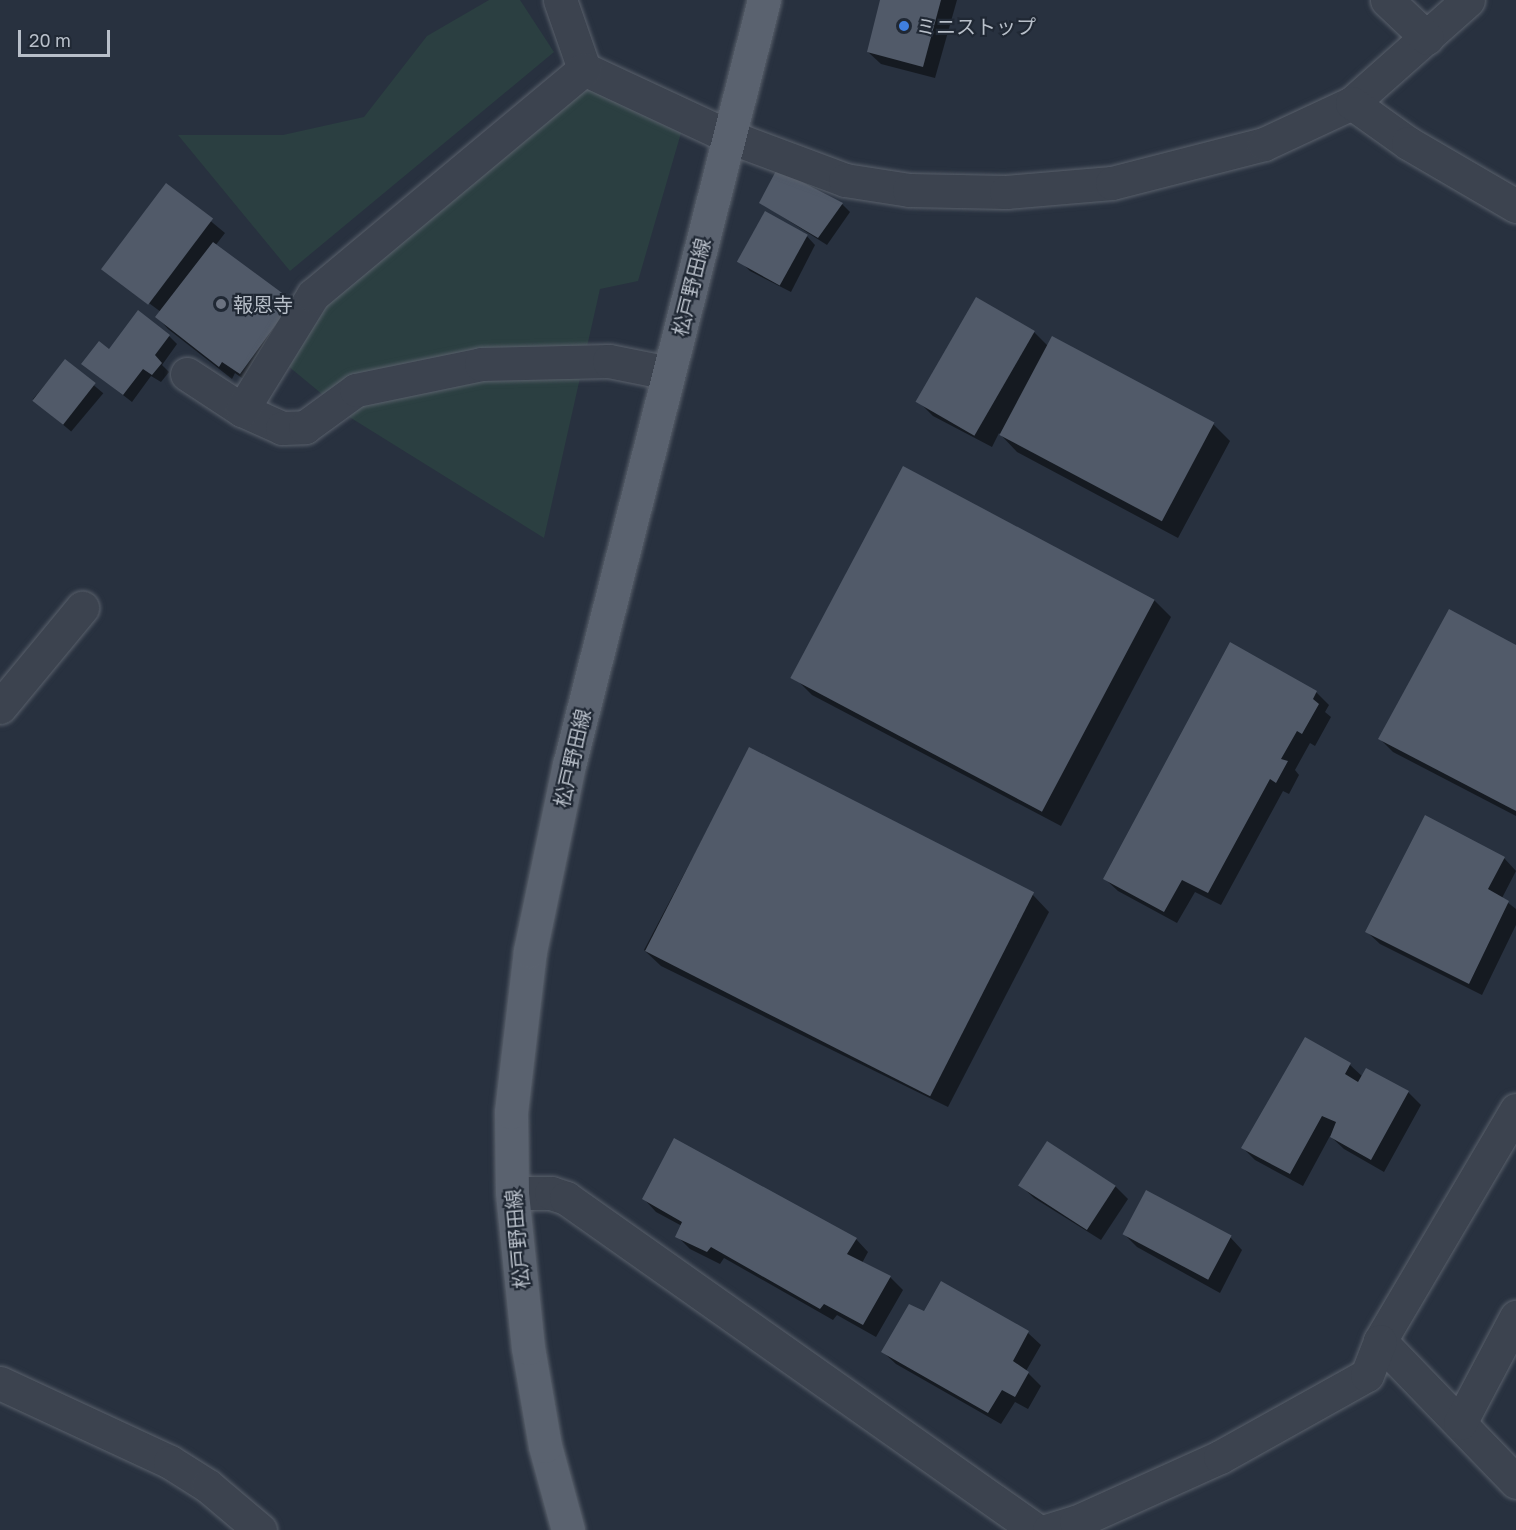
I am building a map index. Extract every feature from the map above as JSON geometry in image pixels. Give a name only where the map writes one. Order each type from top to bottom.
[{"type":"main road","name":"松戸野田線","points":[[568,1530],[545,1446],[528,1347],[512,1193],[511,1112],[530,951],[568,765],[764,0]]},
{"type":"street","points":[[560,0],[584,69],[730,137],[845,180],[909,190],[1006,192],[1112,183],[1264,144],[1352,103],[1468,0]]},
{"type":"street","points":[[1387,0],[1427,38]]},
{"type":"street","points":[[242,410],[313,295],[584,69]]},
{"type":"street","points":[[1352,103],[1408,143],[1516,206]]},
{"type":"street","points":[[187,374],[242,410],[282,428],[305,428],[356,390],[481,364],[609,361],[669,373]]},
{"type":"street","points":[[0,707],[82,608]]},
{"type":"street","points":[[1049,1530],[1076,1522],[1220,1457],[1367,1375],[1380,1341],[1516,1110]]},
{"type":"street","points":[[512,1193],[551,1193],[566,1198],[1036,1530]]},
{"type":"street","points":[[1460,1423],[1506,1365],[1516,1317]]},
{"type":"street","points":[[1380,1341],[1516,1482]]},
{"type":"street","points":[[0,1383],[170,1462],[208,1486],[260,1530]]},
{"type":"green space","points":[[489,0],[520,0],[554,52],[290,271],[178,135],[283,135],[364,117],[427,36]]},
{"type":"green space","points":[[578,84],[681,133],[638,281],[600,289],[544,538],[351,418],[282,361],[321,298]]},
{"type":"building","name":"ミニストップ","points":[[880,0],[941,0],[923,67],[867,52]]},
{"type":"building","points":[[777,169],[843,203],[818,238],[759,203]]},
{"type":"building","points":[[166,183],[213,219],[148,305],[101,269]]},
{"type":"building","points":[[765,211],[808,235],[780,285],[737,262]]},
{"type":"building","points":[[213,242],[293,301],[240,374],[222,362],[219,367],[155,317]]},
{"type":"building","points":[[976,297],[1035,331],[974,436],[916,402]]},
{"type":"building","points":[[138,310],[170,335],[155,355],[162,363],[152,375],[143,369],[123,395],[81,364],[99,341],[109,349]]},
{"type":"building","points":[[1052,336],[1214,422],[1162,521],[999,435]]},
{"type":"building","points":[[65,359],[96,383],[63,425],[32,401]]},
{"type":"building","points":[[903,466],[1155,600],[1042,812],[790,678]]},
{"type":"building","points":[[1449,609],[1516,645],[1516,811],[1378,739]]},
{"type":"building","points":[[1230,642],[1317,691],[1313,699],[1319,704],[1302,734],[1297,731],[1281,759],[1288,761],[1276,783],[1270,779],[1208,893],[1182,880],[1164,912],[1103,879]]},
{"type":"building","points":[[749,747],[1034,892],[930,1096],[645,951]]},
{"type":"building","points":[[1425,815],[1505,857],[1488,889],[1509,901],[1469,984],[1365,932]]},
{"type":"building","points":[[1305,1037],[1351,1063],[1345,1074],[1358,1082],[1366,1068],[1409,1091],[1371,1160],[1330,1137],[1336,1122],[1322,1116],[1290,1174],[1241,1148]]},
{"type":"building","points":[[674,1138],[857,1238],[847,1254],[891,1276],[863,1325],[824,1304],[820,1309],[711,1247],[707,1252],[675,1237],[682,1222],[642,1199]]},
{"type":"building","points":[[1047,1141],[1116,1186],[1087,1230],[1018,1185]]},
{"type":"building","points":[[1146,1190],[1232,1236],[1208,1280],[1123,1234]]},
{"type":"building","points":[[941,1281],[1029,1331],[1013,1361],[1029,1372],[1015,1397],[1002,1390],[988,1413],[881,1352],[909,1304],[924,1311]]},
{"type":"place","name":"ミニストップ","points":[[904,26]]},
{"type":"place","name":"報恩寺","points":[[221,304]]}]
